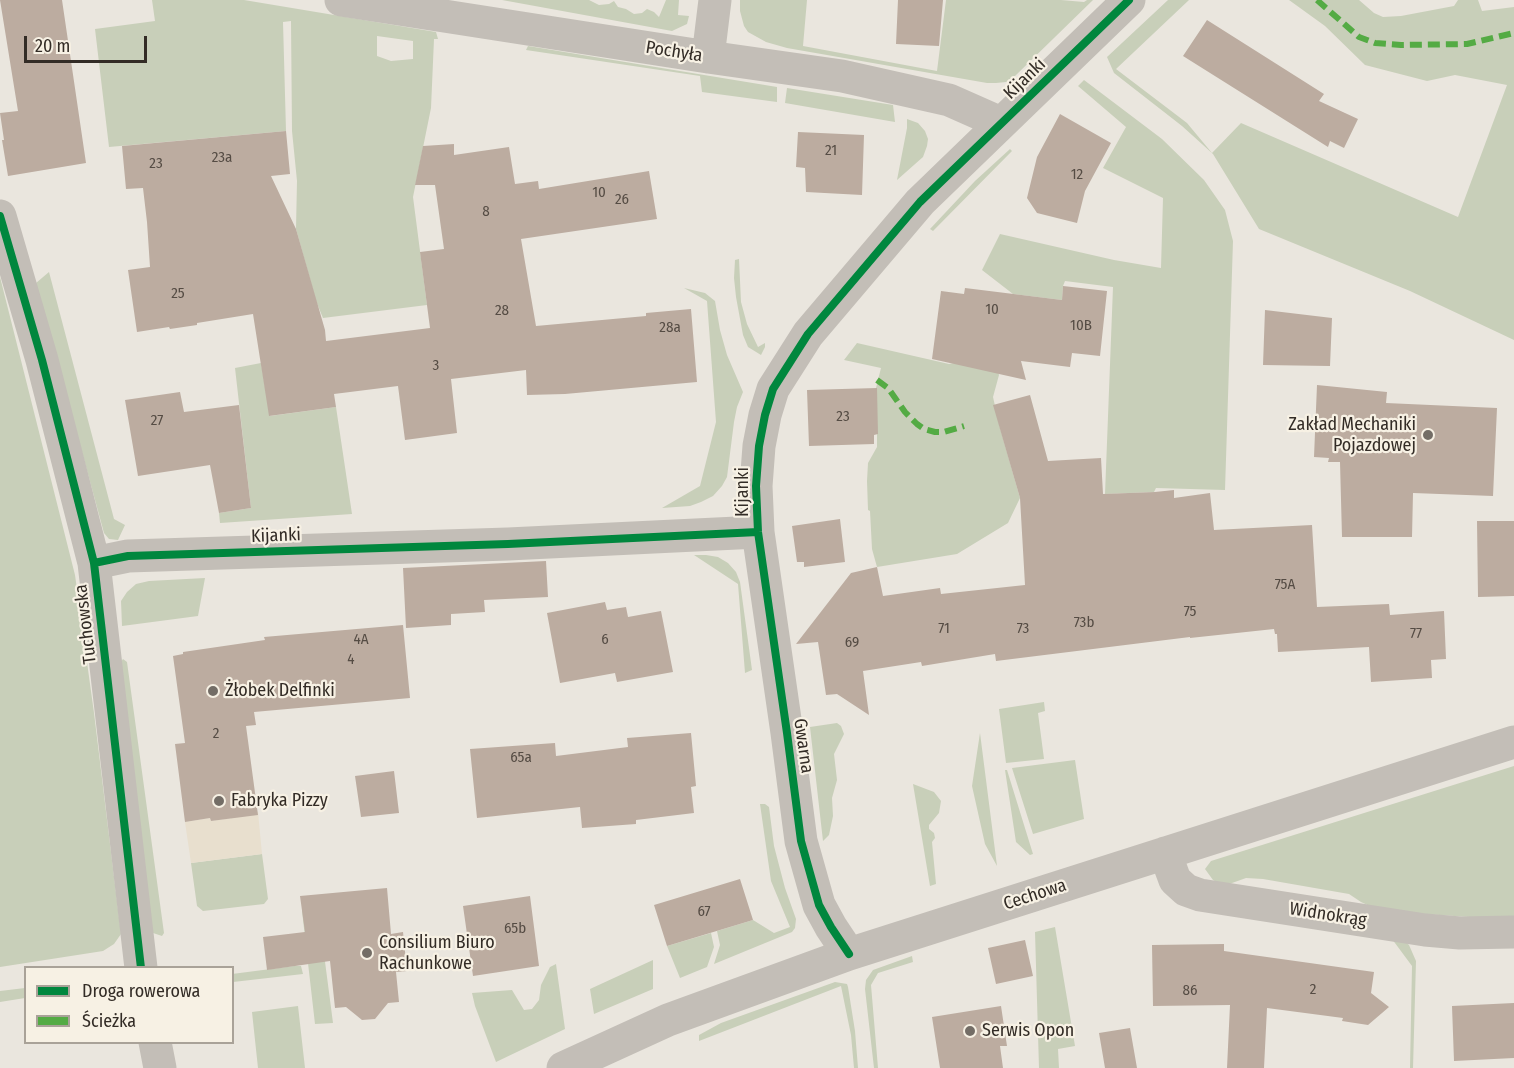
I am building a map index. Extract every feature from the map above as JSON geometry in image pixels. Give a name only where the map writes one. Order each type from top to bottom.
[{"type":"street","name":"Pochyła","points":[[341,0],[842,76],[949,100],[1001,123]]},
{"type":"street","points":[[708,57],[715,0]]},
{"type":"street","name":"Kijanki","points":[[94,563],[128,556],[508,544],[758,532],[756,486],[759,446],[765,415],[773,389],[808,334],[920,202],[1129,0]]},
{"type":"street","name":"Tuchowska","points":[[0,216],[42,360],[94,563],[141,966]]},
{"type":"street","name":"Gwarna","points":[[758,532],[801,841],[819,905],[849,954]]},
{"type":"street","name":"Cechowa","points":[[563,1068],[668,1020],[849,954],[1514,742]]},
{"type":"street","name":"Widnokrąg","points":[[1165,853],[1175,880],[1186,890],[1200,895],[1425,930],[1460,933],[1514,932]]},
{"type":"street","points":[[155,1044],[160,1068]]},
{"type":"green space","points":[[152,0],[244,0],[436,32],[438,39],[434,39],[431,108],[413,197],[427,305],[323,318],[296,229],[297,181],[292,131],[291,21],[283,22],[286,131],[109,147],[95,29],[155,21]],"holes":[[[377,36],[413,41],[413,59],[391,61],[377,56]]]},
{"type":"green space","points":[[502,0],[589,0],[599,5],[614,1],[618,7],[634,14],[642,13],[647,9],[659,17],[666,0],[679,0],[678,15],[689,16],[687,24],[672,31]]},
{"type":"green space","points":[[740,0],[807,0],[803,46],[937,71],[946,0],[1084,2],[1093,0],[1015,76],[1006,82],[987,83],[787,48],[766,42],[748,32],[744,26]]},
{"type":"green space","points":[[1168,0],[1189,0],[1116,69],[1187,123],[1212,153],[1241,123],[1458,217],[1507,85],[1455,75],[1427,81],[1365,65],[1325,26],[1289,0],[1359,0],[1374,13],[1383,17],[1454,6],[1458,0],[1478,0],[1482,11],[1514,7],[1514,340],[1410,291],[1259,229],[1213,154],[1182,126],[1114,73],[1107,57]]},
{"type":"green space","points":[[528,46],[777,87],[777,102],[702,92],[700,76],[526,50]]},
{"type":"green space","points":[[1084,80],[1162,139],[1204,180],[1225,210],[1233,241],[1225,490],[1156,488],[1154,492],[1105,494],[1113,287],[1065,281],[1062,300],[1013,294],[982,270],[1000,234],[1114,260],[1161,268],[1163,198],[1103,168],[1126,127],[1078,86]]},
{"type":"green space","points":[[787,88],[893,105],[895,122],[785,103]]},
{"type":"green space","points":[[907,119],[918,123],[925,131],[928,139],[927,146],[923,157],[897,180],[907,128]]},
{"type":"green space","points":[[1010,149],[1012,151],[933,231],[930,229],[975,181]]},
{"type":"green space","points":[[739,259],[741,302],[747,324],[758,347],[765,343],[761,355],[748,347],[743,335],[734,278],[735,260]]},
{"type":"green space","points":[[49,272],[114,519],[125,525],[118,540],[109,539],[104,533],[36,283]]},
{"type":"green space","points":[[0,277],[75,575],[121,934],[114,944],[103,951],[0,967]]},
{"type":"green space","points":[[684,288],[705,293],[715,301],[727,355],[743,392],[734,422],[727,477],[722,486],[713,496],[701,502],[690,506],[662,508],[700,486],[716,422],[707,301]]},
{"type":"green space","points":[[857,343],[949,364],[999,354],[996,364],[999,375],[993,397],[1020,498],[1008,523],[957,554],[877,567],[872,549],[867,481],[868,463],[877,447],[876,388],[881,368],[844,360]]},
{"type":"green space","points":[[261,363],[270,416],[336,407],[352,514],[220,523],[219,513],[251,508],[235,368]]},
{"type":"green space","points":[[694,555],[718,557],[736,572],[740,582],[752,670],[745,673],[738,584]]},
{"type":"green space","points":[[205,578],[198,616],[122,626],[121,601],[136,584],[149,581]]},
{"type":"green space","points":[[123,659],[127,662],[164,933],[162,936],[150,932],[120,663]]},
{"type":"green space","points":[[1044,702],[1045,711],[1038,713],[1044,759],[1006,763],[999,709]]},
{"type":"green space","points":[[837,723],[844,734],[834,754],[837,780],[832,798],[833,816],[829,835],[823,841],[810,727]]},
{"type":"green space","points":[[980,733],[997,866],[985,844],[972,786]]},
{"type":"green space","points":[[1075,760],[1084,819],[1033,834],[1012,768]]},
{"type":"green space","points":[[1514,766],[1514,920],[1380,911],[1349,894],[1263,879],[1246,878],[1221,885],[1213,880],[1205,869],[1211,861]]},
{"type":"green space","points":[[1005,770],[1007,770],[1033,854],[1030,855],[1016,842]]},
{"type":"green space","points":[[913,784],[934,792],[941,801],[939,813],[929,825],[935,838],[932,842],[936,884],[930,886]]},
{"type":"green space","points":[[760,804],[769,807],[774,846],[796,919],[795,928],[792,932],[714,964],[720,945],[717,931],[753,920],[774,933],[790,927],[771,881]]},
{"type":"green space","points":[[262,854],[268,899],[264,904],[203,911],[197,906],[191,863]]},
{"type":"green space","points":[[318,908],[333,1023],[315,1024],[302,911]]},
{"type":"green space","points":[[1055,927],[1075,1046],[1058,1049],[1059,1068],[1039,1068],[1035,932]]},
{"type":"green space","points":[[711,933],[714,947],[707,967],[680,978],[667,946]]},
{"type":"green space","points":[[1392,939],[1403,939],[1409,945],[1416,961],[1413,1068],[1410,1068],[1412,966]]},
{"type":"green space","points":[[912,956],[913,962],[878,973],[871,985],[878,1068],[874,1068],[865,989],[866,980],[873,970]]},
{"type":"green space","points":[[653,960],[653,989],[594,1014],[590,989]]},
{"type":"green space","points":[[556,964],[565,1029],[496,1062],[472,993],[512,990],[524,1010],[532,1009],[539,1000],[541,985],[550,967]]},
{"type":"green space","points":[[301,966],[303,974],[234,982],[234,974]]},
{"type":"green space","points":[[835,982],[847,984],[848,987],[858,1068],[854,1068],[851,1035],[841,986],[699,1041],[699,1035],[721,1023]]},
{"type":"green space","points":[[24,988],[24,998],[0,1002],[0,991]]},
{"type":"green space","points":[[298,1006],[305,1068],[258,1068],[252,1012]]},
{"type":"shaded area","points":[[258,812],[262,854],[191,863],[185,822],[210,818],[211,821],[232,818],[232,815]]},
{"type":"building","points":[[0,0],[62,0],[86,163],[8,176],[0,113],[18,111]]},
{"type":"building","points":[[898,0],[943,0],[939,46],[896,44]]},
{"type":"building","points":[[1207,20],[1324,94],[1319,101],[1358,119],[1344,148],[1330,141],[1328,147],[1183,56]]},
{"type":"building","points":[[1060,114],[1111,143],[1085,191],[1077,223],[1037,213],[1027,198],[1037,157]]},
{"type":"building","points":[[286,131],[290,174],[271,176],[296,229],[325,330],[326,341],[430,328],[420,252],[444,249],[435,185],[415,185],[423,146],[454,144],[454,155],[509,147],[515,184],[538,181],[539,189],[649,171],[657,219],[521,239],[536,326],[646,316],[646,313],[691,309],[697,382],[565,394],[527,395],[526,370],[451,379],[457,433],[405,440],[398,386],[334,394],[336,407],[269,416],[253,314],[197,323],[197,325],[137,332],[128,270],[150,267],[147,222],[143,188],[126,189],[122,146]]},
{"type":"building","points":[[798,132],[864,135],[862,195],[806,192],[805,168],[796,167]]},
{"type":"building","points":[[1063,286],[1107,291],[1100,356],[1072,353],[1070,367],[1021,361],[1026,380],[932,359],[941,291],[964,294],[965,288],[1062,300]]},
{"type":"building","points":[[1265,310],[1332,318],[1330,366],[1263,365]]},
{"type":"building","points":[[1317,385],[1387,392],[1386,403],[1497,408],[1493,496],[1413,493],[1412,537],[1342,537],[1340,462],[1328,462],[1329,458],[1314,457]]},
{"type":"building","points":[[877,388],[878,434],[874,435],[874,444],[809,446],[807,390]]},
{"type":"building","points":[[180,392],[184,412],[239,405],[251,508],[219,513],[210,465],[138,476],[125,400]]},
{"type":"building","points":[[1030,395],[1048,461],[1101,458],[1103,494],[1174,490],[1174,498],[1210,493],[1214,530],[1312,525],[1317,607],[1389,604],[1390,615],[1444,611],[1446,659],[1431,660],[1432,678],[1371,682],[1369,647],[1278,652],[1277,634],[1274,629],[996,661],[995,654],[922,666],[921,662],[863,671],[869,715],[837,694],[826,695],[818,642],[796,644],[851,573],[877,567],[883,596],[940,588],[941,594],[1025,585],[1020,498],[993,405]]},
{"type":"building","points":[[840,519],[845,562],[804,567],[804,562],[797,562],[792,526]]},
{"type":"building","points":[[1477,521],[1514,521],[1514,596],[1478,597]]},
{"type":"building","points":[[546,561],[548,597],[484,600],[485,612],[451,614],[451,625],[406,628],[403,568]]},
{"type":"building","points":[[605,602],[607,610],[626,607],[628,617],[661,611],[673,672],[617,682],[615,673],[560,683],[547,613]]},
{"type":"building","points":[[403,625],[410,698],[254,712],[256,725],[246,726],[258,815],[185,822],[175,744],[185,743],[173,656],[183,654],[183,652],[265,640],[264,637]]},
{"type":"building","points":[[691,733],[696,786],[691,787],[694,813],[636,820],[636,824],[582,828],[580,807],[477,818],[470,749],[555,743],[556,756],[628,747],[627,738]]},
{"type":"building","points":[[394,771],[399,813],[361,817],[355,776]]},
{"type":"building","points":[[740,879],[753,920],[667,946],[654,905]]},
{"type":"building","name":"Consilium Biuro Rachunkowe","points":[[387,888],[391,934],[403,932],[407,971],[396,972],[399,1002],[388,1003],[375,1019],[362,1020],[346,1007],[335,1008],[330,961],[267,970],[263,937],[305,932],[300,896]]},
{"type":"building","points":[[530,896],[539,966],[473,976],[463,906]]},
{"type":"building","points":[[1025,940],[1033,976],[996,984],[988,948]]},
{"type":"building","points":[[1224,944],[1224,951],[1374,972],[1371,993],[1389,1007],[1368,1025],[1342,1021],[1343,1018],[1267,1008],[1264,1068],[1227,1068],[1230,1005],[1153,1006],[1152,945]]},
{"type":"building","points":[[1514,1003],[1514,1058],[1454,1061],[1452,1006]]},
{"type":"building","name":"Serwis Opon","points":[[1001,1006],[1007,1046],[1000,1046],[1003,1068],[940,1068],[932,1017]]},
{"type":"building","points":[[1130,1028],[1137,1068],[1105,1068],[1099,1033]]},
{"type":"marked path","points":[[1317,0],[1359,37],[1375,43],[1467,44],[1514,33]]},
{"type":"marked path","points":[[877,380],[888,388],[905,412],[924,429],[944,432],[964,426]]},
{"type":"cycle path","points":[[849,954],[819,905],[801,841],[758,532],[756,486],[759,446],[765,415],[773,389],[808,334],[920,202],[1129,0]]},
{"type":"cycle path","points":[[0,216],[42,360],[94,563],[141,966]]},
{"type":"cycle path","points":[[94,563],[128,556],[508,544],[758,532]]},
{"type":"place","name":"Zakład Mechaniki Pojazdowej","points":[[1428,435]]},
{"type":"place","name":"Żłobek Delfinki","points":[[213,691]]},
{"type":"place","name":"Fabryka Pizzy","points":[[219,801]]},
{"type":"place","name":"Consilium Biuro Rachunkowe","points":[[367,953]]},
{"type":"place","name":"Serwis Opon","points":[[970,1031]]}]
